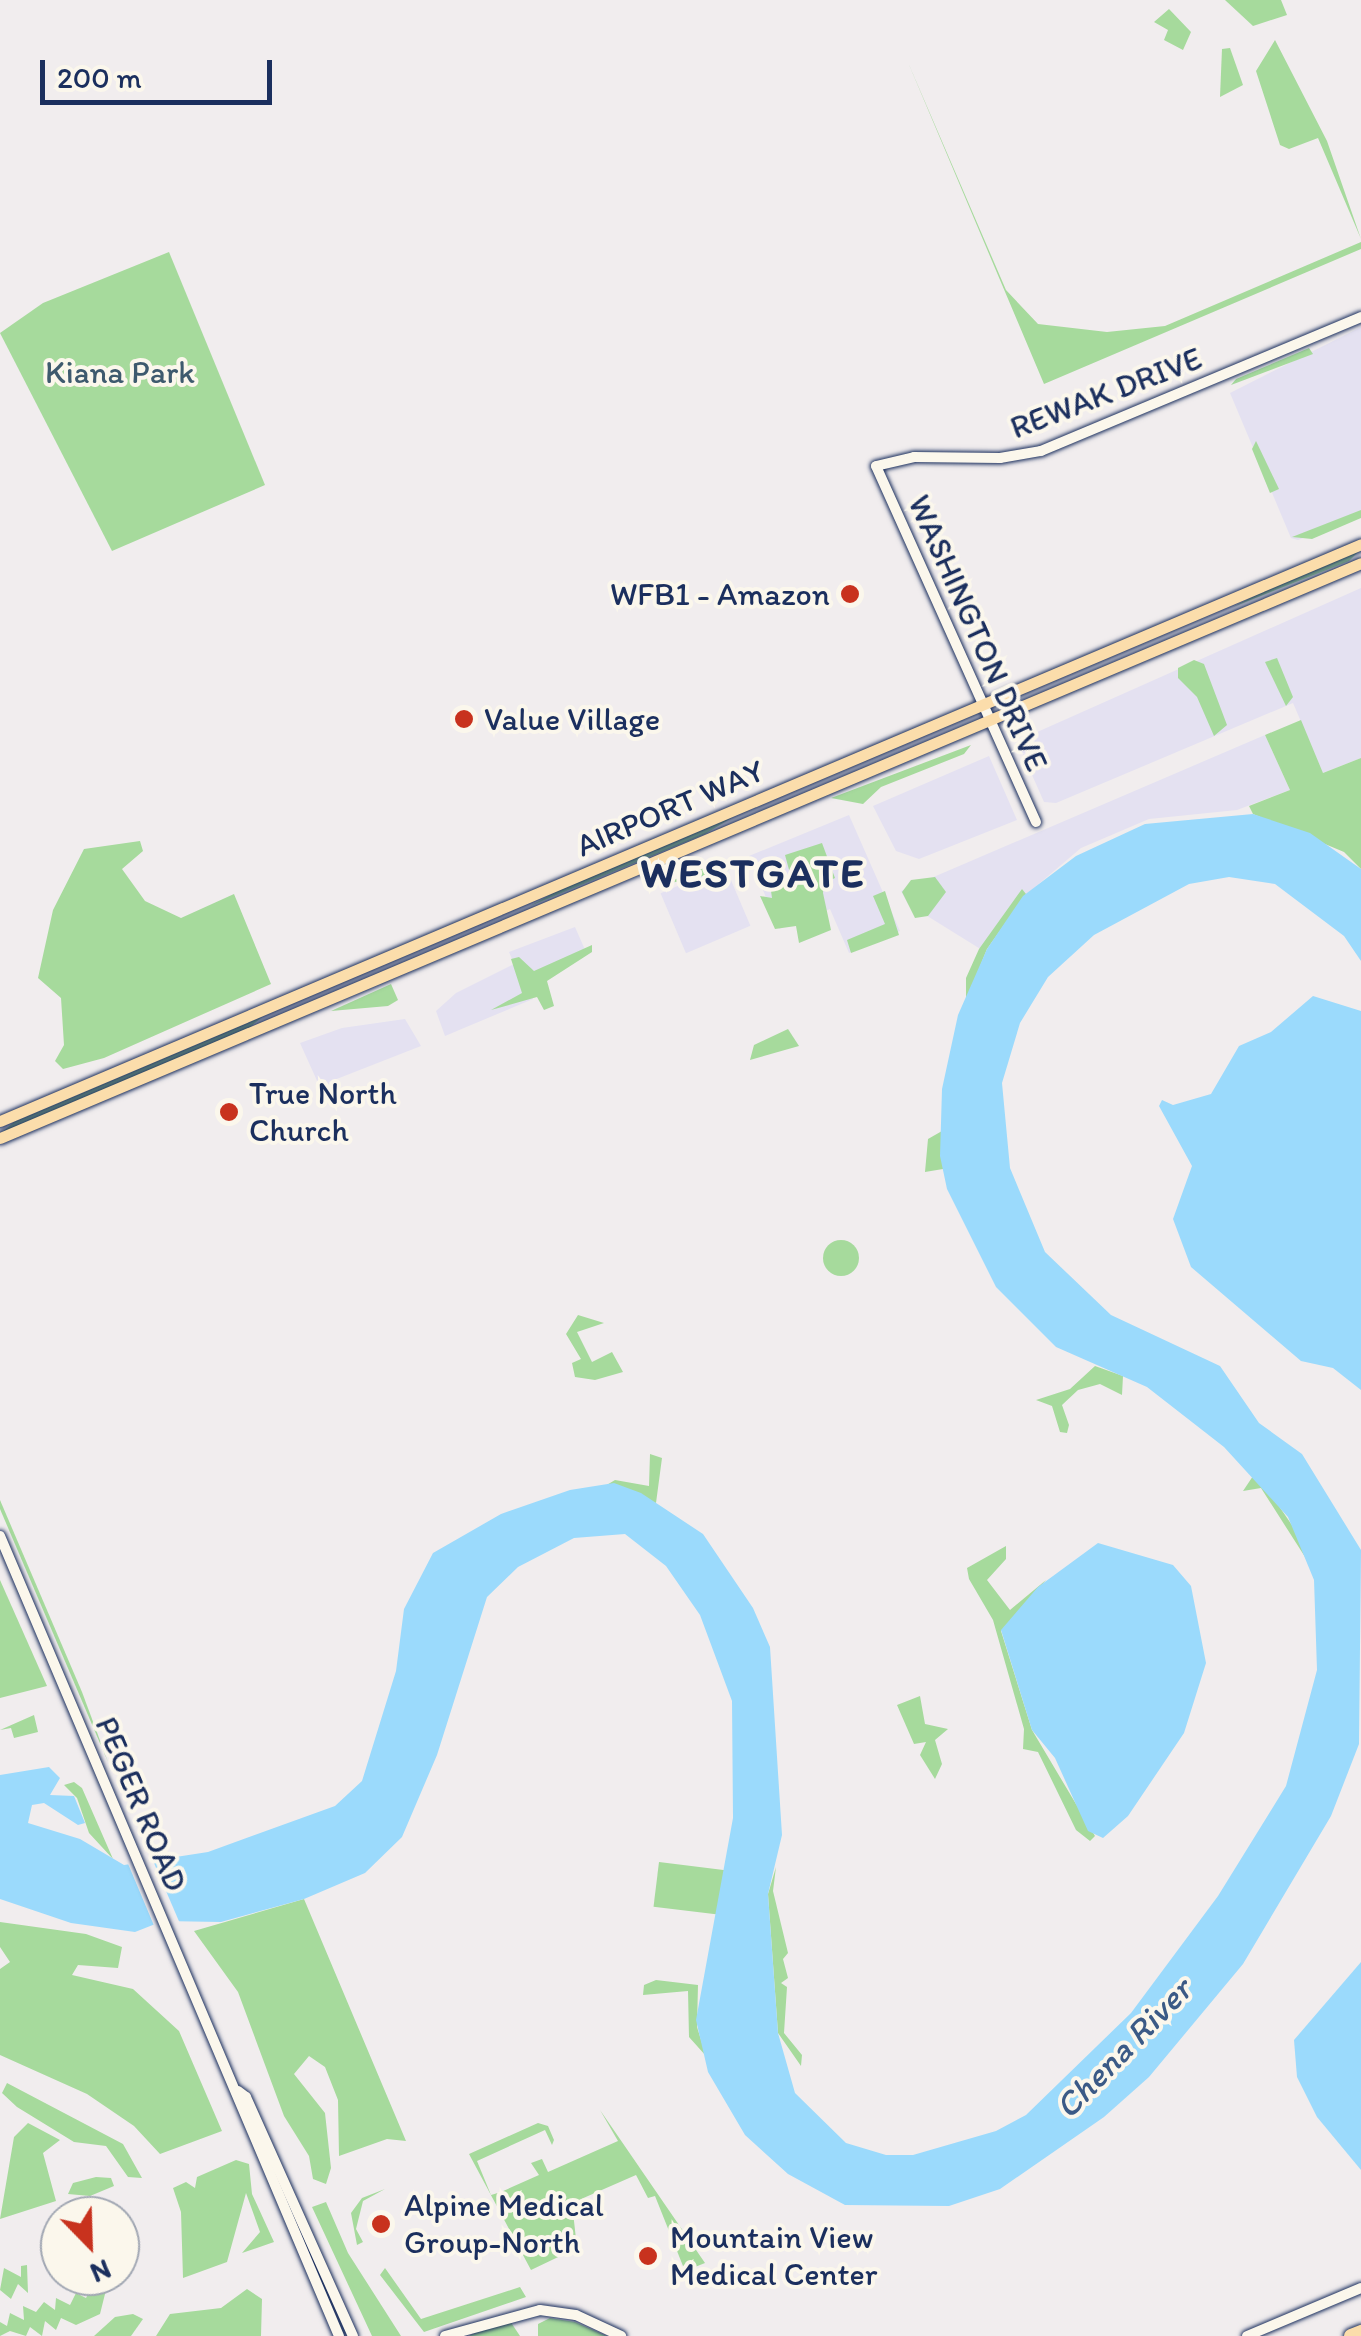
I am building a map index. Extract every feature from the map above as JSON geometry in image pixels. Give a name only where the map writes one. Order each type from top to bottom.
[{"type":"highway","points":[[1351,2336],[1361,2332]]},
{"type":"main road","name":"AIRPORT WAY","points":[[0,1122],[1361,544]]},
{"type":"main road","name":"AIRPORT WAY","points":[[0,1138],[1361,562]]},
{"type":"street","name":"REWAK DRIVE","points":[[1344,322],[1361,309]]},
{"type":"street","name":"REWAK DRIVE","points":[[876,466],[914,457],[1000,458],[1040,451],[1361,317]]},
{"type":"street","name":"WASHINGTON DRIVE","points":[[876,466],[1036,822]]},
{"type":"street","name":"PEGER ROAD","points":[[0,1536],[238,2091],[337,2334]]},
{"type":"street","name":"PEGER ROAD","points":[[238,2091],[254,2114],[353,2336]]},
{"type":"street","points":[[1248,2336],[1361,2288]]},
{"type":"street","points":[[445,2336],[540,2310],[576,2315],[620,2336]]},
{"type":"shaded area","points":[[1361,327],[1361,516],[1298,540],[1291,538],[1230,393]]},
{"type":"shaded area","points":[[1361,588],[1361,758],[1323,773],[1293,703],[1056,803],[1044,802],[1017,741]]},
{"type":"shaded area","points":[[1265,735],[1290,790],[1237,810],[1149,819],[1081,848],[1008,910],[982,950],[908,904],[901,891]]},
{"type":"shaded area","points":[[989,756],[1017,820],[919,859],[896,851],[873,806]]},
{"type":"shaded area","points":[[849,815],[900,931],[849,953],[830,909],[779,929],[749,856]]},
{"type":"shaded area","points":[[725,866],[750,926],[686,953],[661,893]]},
{"type":"shaded area","points":[[575,927],[586,952],[525,979],[533,999],[445,1036],[436,1011],[456,993],[514,964],[509,952]]},
{"type":"shaded area","points":[[405,1019],[421,1046],[329,1082],[332,1090],[323,1094],[300,1043],[342,1028]]},
{"type":"green space","points":[[1225,0],[1281,0],[1287,15],[1253,26]]},
{"type":"green space","points":[[1169,9],[1191,32],[1183,50],[1164,40],[1168,30],[1154,22]]},
{"type":"green space","points":[[1275,40],[1327,141],[1361,239],[1318,138],[1289,149],[1280,145],[1256,71]]},
{"type":"green space","points":[[1230,48],[1243,85],[1220,97],[1222,49]]},
{"type":"green space","points":[[907,60],[1006,290],[1038,324],[1107,332],[1165,326],[1361,242],[1361,249],[1044,384]]},
{"type":"green space","name":"Kiana Park","points":[[169,252],[265,485],[112,551],[0,333],[43,303]]},
{"type":"green space","points":[[1309,348],[1313,354],[1231,385],[1236,379]]},
{"type":"green space","points":[[1256,441],[1279,489],[1270,493],[1252,449]]},
{"type":"green space","points":[[1361,510],[1361,518],[1312,539],[1292,537]]},
{"type":"green space","points":[[1361,549],[1349,561],[1233,607],[1264,591]]},
{"type":"green space","points":[[1277,658],[1293,697],[1286,706],[1265,662]]},
{"type":"green space","points":[[1194,660],[1204,664],[1227,725],[1214,736],[1197,697],[1178,678],[1178,668]]},
{"type":"green space","points":[[1301,720],[1323,773],[1361,758],[1361,869],[1344,852],[1253,814],[1249,806],[1290,790],[1265,735]]},
{"type":"green space","points":[[971,745],[964,754],[881,787],[863,804],[831,798]]},
{"type":"green space","points":[[733,817],[705,834],[530,906],[557,891]]},
{"type":"green space","points":[[140,841],[143,851],[122,869],[145,901],[181,918],[234,894],[271,984],[104,1058],[63,1069],[55,1061],[64,1045],[61,998],[38,978],[53,910],[84,849]]},
{"type":"green space","points":[[822,843],[835,878],[824,883],[823,893],[831,930],[799,943],[796,926],[775,929],[760,896],[772,898],[770,884],[791,877],[785,855]]},
{"type":"green space","points":[[714,864],[729,870],[671,883],[671,881]]},
{"type":"green space","points":[[935,877],[946,892],[928,916],[915,918],[902,892],[911,880]]},
{"type":"green space","points":[[1022,889],[1026,894],[987,949],[966,1001],[966,978],[979,949]]},
{"type":"green space","points":[[885,891],[899,935],[851,953],[847,940],[885,924],[873,896]]},
{"type":"green space","points":[[592,945],[592,952],[547,981],[554,1006],[544,1010],[537,997],[491,1010],[522,993],[511,959],[519,957],[534,971]]},
{"type":"green space","points":[[391,984],[398,1000],[388,1006],[331,1011]]},
{"type":"green space","points":[[262,1017],[249,1028],[0,1134],[14,1122]]},
{"type":"green space","points":[[788,1029],[799,1046],[750,1060],[754,1045]]},
{"type":"green space","points":[[942,1131],[943,1169],[925,1172],[928,1139]]},
{"type":"green space","points":[[841,1240],[853,1246],[859,1258],[853,1270],[841,1276],[829,1270],[823,1258],[829,1246]]},
{"type":"green space","points":[[578,1315],[604,1323],[577,1332],[592,1362],[612,1352],[623,1372],[595,1380],[575,1377],[572,1363],[581,1359],[566,1334]]},
{"type":"green space","points":[[1095,1366],[1123,1376],[1122,1395],[1100,1384],[1078,1390],[1062,1405],[1069,1425],[1067,1433],[1060,1432],[1052,1406],[1036,1400],[1070,1389]]},
{"type":"green space","points":[[650,1454],[662,1458],[656,1503],[605,1486],[615,1480],[649,1486]]},
{"type":"green space","points":[[1253,1476],[1266,1487],[1298,1534],[1307,1560],[1261,1488],[1243,1491]]},
{"type":"green space","points":[[0,1500],[82,1692],[108,1762],[0,1509]]},
{"type":"green space","points":[[1006,1546],[1006,1559],[987,1580],[1010,1610],[1046,1580],[1001,1631],[1032,1730],[1095,1836],[1090,1841],[1076,1830],[1038,1752],[1023,1749],[1024,1729],[993,1620],[969,1579],[967,1568]]},
{"type":"green space","points":[[0,1580],[47,1686],[0,1698]]},
{"type":"green space","points":[[920,1696],[925,1724],[948,1729],[935,1740],[942,1764],[935,1779],[920,1755],[926,1742],[914,1744],[897,1705]]},
{"type":"green space","points":[[34,1715],[38,1732],[14,1738],[11,1728],[0,1730]]},
{"type":"green space","points":[[74,1782],[82,1788],[113,1859],[89,1833],[77,1798],[64,1785]]},
{"type":"green space","points":[[659,1862],[726,1870],[720,1915],[654,1907]]},
{"type":"green space","points":[[776,1867],[773,1891],[788,1953],[783,1959],[788,1978],[781,1983],[787,1987],[784,2033],[802,2055],[801,2066],[778,2033],[768,1894]]},
{"type":"green space","points":[[304,1899],[406,2141],[387,2139],[339,2156],[338,2100],[325,2067],[309,2056],[294,2074],[325,2113],[331,2168],[326,2184],[313,2179],[309,2156],[284,2116],[238,1992],[194,1931]]},
{"type":"green space","points":[[0,1922],[86,1934],[122,1947],[118,1968],[78,1965],[72,1975],[133,1989],[179,2031],[222,2131],[160,2154],[134,2126],[87,2094],[0,2055],[0,1969],[10,1962],[0,1947]]},
{"type":"green space","points":[[656,1980],[698,1985],[697,2027],[706,2056],[689,2037],[688,1991],[643,1995],[644,1985]]},
{"type":"green space","points":[[7,2083],[123,2144],[142,2178],[128,2177],[106,2146],[74,2142],[17,2107],[2,2093]]},
{"type":"green space","points":[[600,2110],[705,2263],[685,2271],[655,2196],[648,2198],[636,2175],[572,2203],[577,2248],[531,2270],[469,2154],[538,2123],[548,2126],[552,2145],[545,2130],[477,2161],[491,2195],[501,2192],[539,2175],[531,2163],[542,2159],[548,2172],[618,2141]]},
{"type":"green space","points":[[28,2123],[60,2140],[43,2153],[55,2196],[40,2196],[40,2206],[0,2219],[14,2137]]},
{"type":"green space","points":[[236,2160],[249,2164],[252,2194],[274,2242],[242,2253],[260,2232],[246,2193],[227,2262],[183,2278],[181,2212],[173,2188],[186,2182],[195,2188],[197,2177]]},
{"type":"green space","points":[[111,2178],[114,2186],[90,2196],[68,2194],[73,2183]]},
{"type":"green space","points":[[385,2189],[363,2201],[356,2229],[363,2242],[357,2245],[351,2213],[362,2198]]},
{"type":"green space","points":[[326,2202],[348,2253],[401,2336],[372,2336],[312,2207]]},
{"type":"green space","points":[[27,2265],[28,2293],[18,2284],[11,2299],[0,2290],[4,2268],[21,2277],[21,2266]]},
{"type":"green space","points":[[385,2268],[421,2319],[520,2287],[526,2297],[424,2332],[380,2275]]},
{"type":"green space","points":[[247,2289],[262,2299],[261,2336],[156,2336],[170,2314],[221,2308]]},
{"type":"green space","points":[[74,2296],[104,2296],[100,2314],[76,2325],[61,2318],[56,2330],[45,2321],[42,2336],[30,2327],[26,2336],[10,2331],[0,2336],[0,2322],[7,2326],[10,2313],[24,2320],[23,2306],[36,2312],[44,2302],[55,2310],[56,2298],[70,2305]]},
{"type":"green space","points":[[133,2314],[143,2319],[131,2336],[94,2336],[115,2317]]},
{"type":"green space","points":[[550,2318],[575,2322],[607,2336],[538,2336],[538,2324]]},
{"type":"green space","points":[[510,2321],[520,2336],[469,2336],[476,2332]]},
{"type":"water","name":"Chena River","points":[[1253,814],[1310,833],[1361,869],[1361,961],[1344,936],[1275,884],[1229,877],[1189,884],[1094,935],[1048,977],[1020,1023],[1002,1083],[1010,1168],[1045,1252],[1111,1315],[1220,1366],[1259,1423],[1302,1454],[1361,1550],[1359,1744],[1331,1816],[1243,1964],[1149,2077],[1104,2117],[1000,2189],[949,2206],[845,2205],[788,2174],[745,2135],[708,2072],[696,2020],[733,1818],[732,1701],[700,1615],[666,1566],[625,1534],[574,1538],[518,1567],[487,1597],[437,1755],[402,1837],[365,1873],[304,1899],[221,1922],[163,1921],[135,1932],[71,1923],[0,1899],[0,1775],[49,1767],[60,1778],[50,1795],[74,1796],[85,1823],[78,1825],[44,1803],[32,1805],[28,1823],[80,1839],[124,1865],[208,1852],[335,1806],[362,1781],[396,1671],[404,1609],[433,1553],[501,1514],[570,1490],[614,1483],[641,1493],[703,1534],[753,1608],[770,1647],[782,1835],[768,1894],[778,2033],[795,2093],[846,2143],[886,2155],[913,2155],[996,2131],[1026,2115],[1131,2013],[1218,1896],[1286,1786],[1317,1670],[1314,1580],[1288,1517],[1224,1447],[1147,1387],[1056,1347],[996,1287],[947,1189],[940,1156],[942,1089],[958,1015],[987,949],[1023,896],[1076,856],[1145,824]]},
{"type":"water","points":[[1313,996],[1361,1011],[1361,1390],[1333,1368],[1301,1361],[1191,1267],[1173,1219],[1192,1166],[1159,1106],[1162,1100],[1173,1105],[1211,1094],[1239,1046],[1271,1032]]},
{"type":"water","points":[[1098,1543],[1173,1565],[1191,1586],[1206,1663],[1184,1733],[1128,1816],[1103,1838],[1088,1831],[1055,1758],[1032,1730],[1001,1630],[1038,1587]]},
{"type":"water","points":[[1361,1962],[1361,2170],[1317,2117],[1297,2077],[1294,2040]]},
{"type":"pier","points":[[151,1856],[181,1926],[155,1928],[126,1859]]},
{"type":"place","name":"WFB1 - Amazon","points":[[850,594]]},
{"type":"place","name":"Value Village","points":[[464,719]]},
{"type":"place","name":"True North Church","points":[[229,1112]]},
{"type":"place","name":"Alpine Medical Group-North","points":[[381,2224]]},
{"type":"place","name":"Mountain View Medical Center","points":[[648,2256]]},
{"type":"district","name":"WESTGATE","points":[[753,873]]}]
